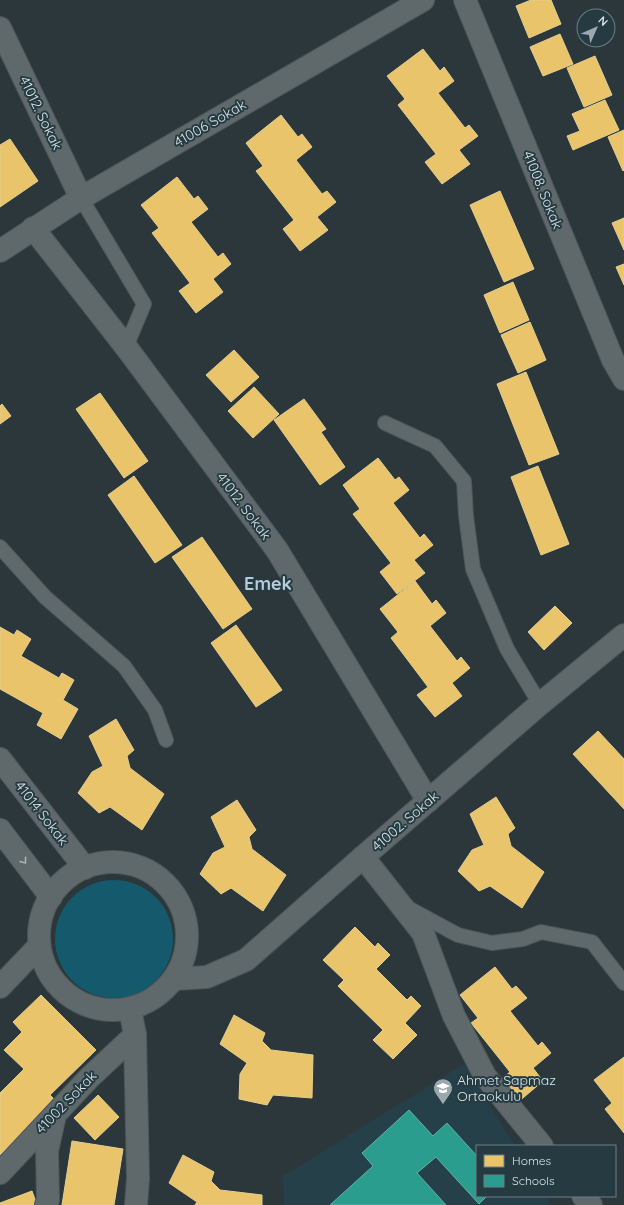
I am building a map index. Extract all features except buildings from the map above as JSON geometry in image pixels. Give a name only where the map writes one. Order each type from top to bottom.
[{"type":"street","name":"41006 Sokak","points":[[0,251],[81,198],[423,0]]},
{"type":"street","name":"41008. Sokak","points":[[465,0],[612,360],[624,379]]},
{"type":"street","name":"41012. Sokak","points":[[0,28],[81,198]]},
{"type":"street","name":"41012. Sokak","points":[[33,228],[126,347],[277,550],[428,801]]},
{"type":"street","name":"41002. Sokak","points":[[175,979],[207,977],[246,960],[540,704],[624,636]]},
{"type":"street","name":"41014 Sokak","points":[[0,759],[85,868]]},
{"type":"street","points":[[0,830],[51,897]]},
{"type":"street","points":[[363,857],[423,933],[454,1016],[485,1076],[541,1145]]},
{"type":"street","points":[[112,861],[138,866],[160,877],[177,897],[188,931],[186,957],[175,979],[156,998],[137,1008],[111,1012],[85,1007],[58,988],[43,966],[38,938],[41,912],[59,883],[85,868],[91,864],[112,861]]},
{"type":"street","points":[[0,986],[39,946]]},
{"type":"street","points":[[130,1009],[135,1035],[138,1179],[136,1205]]},
{"type":"street","name":"41002 Sokak","points":[[0,1173],[89,1078],[135,1035]]},
{"type":"street","points":[[46,1205],[48,1200],[47,1151],[55,1113]]},
{"type":"street","points":[[585,1197],[591,1205]]},
{"type":"lane","points":[[81,198],[144,304],[126,347]]},
{"type":"lane","points":[[385,423],[435,446],[464,481],[466,516],[474,569],[507,649],[540,704]]},
{"type":"lane","points":[[0,547],[46,597],[124,666],[155,710],[166,740]]},
{"type":"lane","points":[[399,904],[458,935],[492,943],[523,939],[541,932],[592,942],[624,983]]},
{"type":"shaded area","points":[[114,880],[125,881],[136,885],[147,890],[156,897],[163,906],[168,917],[172,928],[172,950],[168,961],[163,972],[156,981],[147,988],[136,993],[125,997],[114,998],[103,997],[92,993],[81,988],[72,981],[65,972],[60,961],[56,950],[55,939],[56,928],[60,917],[65,906],[72,897],[81,890],[92,885],[103,881]]},
{"type":"shaded area","name":"Ahmet Sapmaz Ortaokulu","points":[[464,1064],[514,1145],[476,1145],[476,1197],[547,1197],[551,1205],[284,1205],[283,1176]]},
{"type":"place","name":"Ahmet Sapmaz Ortaokulu","points":[[443,1105]]},
{"type":"district","name":"Emek","points":[[268,583]]}]
